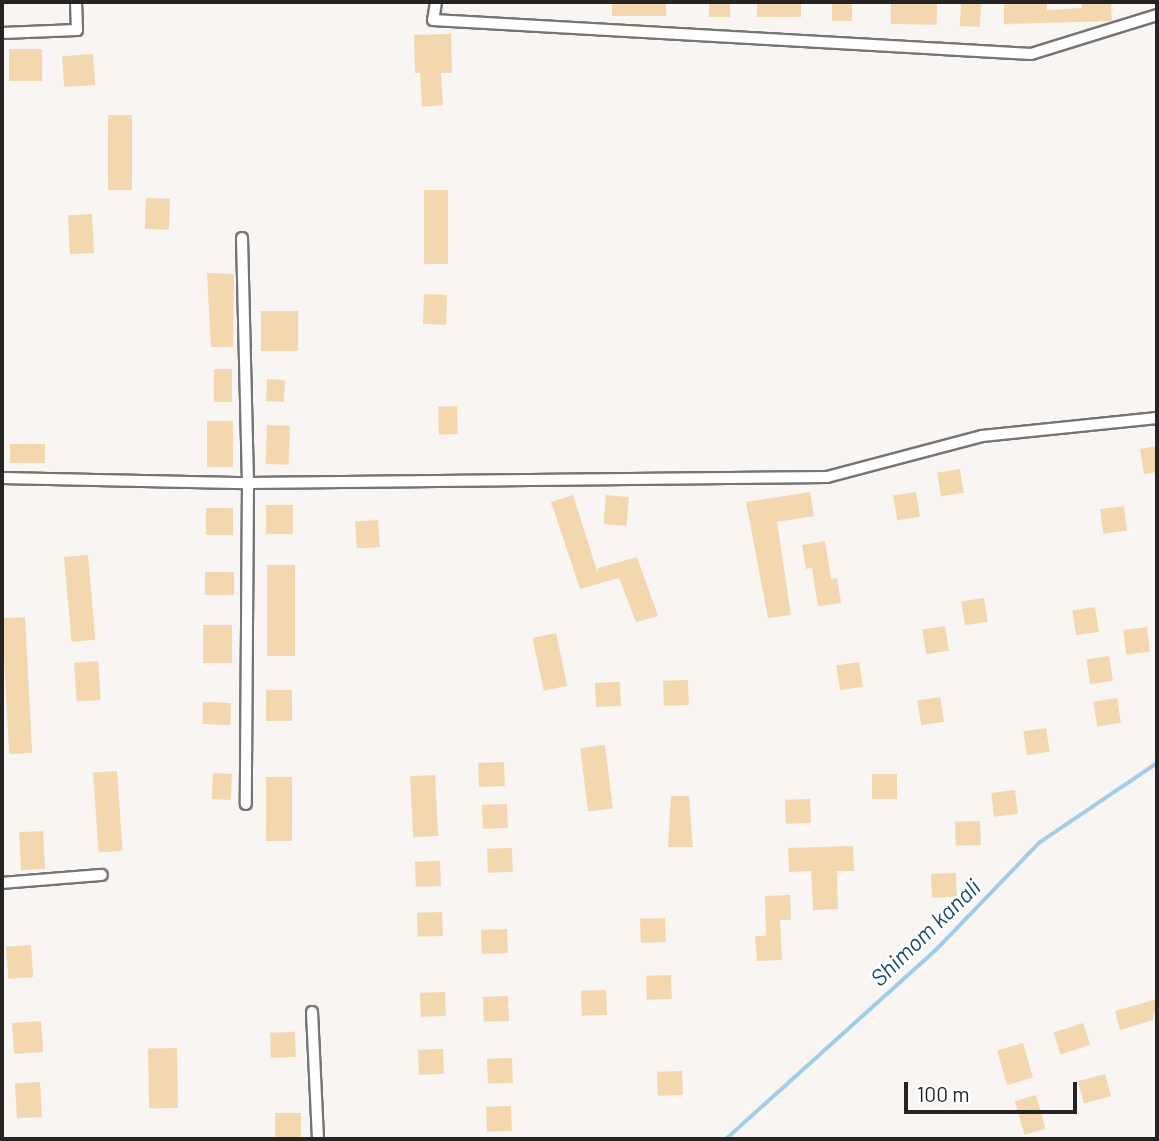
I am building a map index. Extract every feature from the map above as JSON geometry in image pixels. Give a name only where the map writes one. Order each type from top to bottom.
[{"type":"street","points":[[2,33],[77,30],[76,2]]},
{"type":"street","points":[[436,2],[433,20],[1031,54],[1157,16]]},
{"type":"street","points":[[242,238],[248,483],[246,804]]},
{"type":"street","points":[[2,478],[248,483],[827,477],[982,436],[1157,418]]},
{"type":"street","points":[[2,883],[103,875]]},
{"type":"street","points":[[312,1012],[318,1139]]},
{"type":"building","points":[[612,2],[666,2],[666,16],[612,16]]},
{"type":"building","points":[[709,2],[730,2],[730,17],[709,17]]},
{"type":"building","points":[[757,2],[801,2],[801,17],[757,17]]},
{"type":"building","points":[[832,2],[852,2],[852,21],[832,21]]},
{"type":"building","points":[[891,2],[937,3],[937,25],[891,24]]},
{"type":"building","points":[[1004,2],[1047,2],[1047,10],[1082,8],[1082,2],[1111,2],[1112,21],[1004,24]]},
{"type":"building","points":[[961,3],[981,4],[980,27],[960,26]]},
{"type":"building","points":[[451,34],[452,73],[441,73],[443,105],[422,107],[420,73],[415,73],[414,35]]},
{"type":"building","points":[[9,49],[42,49],[42,81],[9,81]]},
{"type":"building","points":[[93,54],[95,85],[64,87],[62,56]]},
{"type":"building","points":[[108,115],[132,115],[132,190],[108,190]]},
{"type":"building","points":[[424,190],[448,190],[448,264],[424,264]]},
{"type":"building","points":[[146,198],[170,199],[169,230],[145,229]]},
{"type":"building","points":[[92,214],[94,253],[70,254],[68,215]]},
{"type":"building","points":[[207,273],[234,274],[233,347],[211,347]]},
{"type":"building","points":[[424,294],[447,295],[446,325],[423,324]]},
{"type":"building","points":[[261,311],[298,311],[298,351],[261,351]]},
{"type":"building","points":[[214,369],[232,369],[232,402],[214,402]]},
{"type":"building","points":[[267,379],[285,380],[284,402],[266,401]]},
{"type":"building","points":[[457,406],[458,434],[439,435],[438,407]]},
{"type":"building","points":[[207,421],[233,421],[233,467],[207,467]]},
{"type":"building","points":[[267,425],[290,426],[289,465],[266,464]]},
{"type":"building","points":[[10,444],[45,444],[45,463],[10,463]]},
{"type":"building","points":[[1157,446],[1157,472],[1144,474],[1140,449]]},
{"type":"building","points":[[960,469],[964,493],[941,496],[937,473]]},
{"type":"building","points":[[810,492],[814,516],[777,522],[791,615],[768,618],[746,502]]},
{"type":"building","points":[[916,492],[920,517],[897,520],[893,496]]},
{"type":"building","points":[[573,495],[598,574],[598,568],[637,557],[658,616],[636,622],[619,578],[580,589],[551,502]]},
{"type":"building","points":[[606,495],[629,497],[626,526],[603,524]]},
{"type":"building","points":[[266,505],[293,505],[293,534],[266,534]]},
{"type":"building","points":[[1124,506],[1127,531],[1103,534],[1100,509]]},
{"type":"building","points":[[206,508],[233,508],[233,535],[206,535]]},
{"type":"building","points":[[378,520],[380,547],[357,549],[355,522]]},
{"type":"building","points":[[825,541],[831,579],[837,578],[841,603],[818,606],[812,568],[806,569],[802,545]]},
{"type":"building","points":[[88,555],[95,640],[71,642],[64,557]]},
{"type":"building","points":[[267,565],[295,565],[295,656],[267,656]]},
{"type":"building","points":[[205,572],[234,572],[234,595],[205,595]]},
{"type":"building","points":[[984,598],[988,622],[965,625],[961,602]]},
{"type":"building","points":[[1095,607],[1099,632],[1076,635],[1072,611]]},
{"type":"building","points":[[25,617],[32,753],[9,754],[2,618]]},
{"type":"building","points":[[203,625],[232,625],[232,663],[203,663]]},
{"type":"building","points":[[945,626],[949,651],[926,654],[922,630]]},
{"type":"building","points":[[1147,627],[1150,652],[1126,655],[1123,630]]},
{"type":"building","points":[[556,633],[567,686],[544,691],[533,638]]},
{"type":"building","points":[[1109,656],[1113,681],[1090,684],[1086,660]]},
{"type":"building","points":[[98,661],[101,700],[77,702],[74,663]]},
{"type":"building","points":[[859,662],[863,687],[840,690],[836,666]]},
{"type":"building","points":[[688,680],[689,705],[664,706],[663,681]]},
{"type":"building","points":[[620,682],[621,706],[596,707],[595,683]]},
{"type":"building","points":[[266,690],[292,690],[292,721],[266,721]]},
{"type":"building","points":[[940,697],[944,722],[921,725],[917,701]]},
{"type":"building","points":[[1117,698],[1121,723],[1097,726],[1093,702]]},
{"type":"building","points":[[203,702],[231,703],[230,725],[202,724]]},
{"type":"building","points":[[1046,728],[1050,752],[1027,755],[1023,732]]},
{"type":"building","points":[[605,745],[613,809],[588,812],[580,748]]},
{"type":"building","points":[[504,762],[505,786],[479,787],[478,763]]},
{"type":"building","points":[[117,771],[123,851],[99,852],[93,773]]},
{"type":"building","points":[[213,773],[232,774],[231,800],[212,799]]},
{"type":"building","points":[[872,774],[897,774],[897,799],[872,799]]},
{"type":"building","points":[[435,775],[438,836],[413,837],[410,776]]},
{"type":"building","points":[[266,777],[292,777],[292,841],[266,841]]},
{"type":"building","points":[[1015,790],[1018,814],[994,817],[991,793]]},
{"type":"building","points":[[671,796],[689,796],[693,847],[668,847]]},
{"type":"building","points":[[810,799],[811,823],[786,824],[785,800]]},
{"type":"building","points":[[507,804],[508,828],[483,829],[482,805]]},
{"type":"building","points":[[980,821],[981,845],[956,846],[955,822]]},
{"type":"building","points":[[43,831],[45,869],[21,870],[19,832]]},
{"type":"building","points":[[853,846],[854,871],[837,871],[838,909],[813,910],[811,871],[789,872],[788,848]]},
{"type":"building","points":[[512,848],[513,872],[488,873],[487,849]]},
{"type":"building","points":[[440,861],[441,886],[416,887],[415,862]]},
{"type":"building","points":[[956,873],[957,897],[932,898],[931,874]]},
{"type":"building","points":[[790,895],[791,920],[780,920],[782,960],[757,961],[755,936],[766,936],[765,896]]},
{"type":"building","points":[[442,912],[443,936],[418,937],[417,913]]},
{"type":"building","points":[[665,918],[666,942],[641,943],[640,919]]},
{"type":"building","points":[[507,929],[508,953],[482,954],[481,930]]},
{"type":"building","points":[[31,945],[33,977],[8,979],[6,947]]},
{"type":"building","points":[[671,975],[672,999],[647,1000],[646,976]]},
{"type":"building","points":[[606,990],[607,1015],[582,1016],[581,991]]},
{"type":"building","points":[[445,992],[446,1016],[421,1017],[420,993]]},
{"type":"building","points":[[508,996],[509,1021],[484,1022],[483,997]]},
{"type":"building","points":[[1157,999],[1153,1020],[1120,1030],[1115,1011]]},
{"type":"building","points":[[41,1021],[43,1052],[14,1054],[12,1023]]},
{"type":"building","points":[[1083,1023],[1090,1045],[1061,1054],[1054,1033]]},
{"type":"building","points":[[295,1032],[296,1057],[271,1058],[270,1033]]},
{"type":"building","points":[[1023,1043],[1033,1078],[1007,1085],[997,1050]]},
{"type":"building","points":[[177,1048],[178,1108],[149,1108],[148,1049]]},
{"type":"building","points":[[443,1049],[444,1074],[419,1075],[418,1050]]},
{"type":"building","points":[[512,1058],[513,1083],[488,1084],[487,1059]]},
{"type":"building","points":[[682,1071],[683,1095],[658,1096],[657,1072]]},
{"type":"building","points":[[1105,1074],[1111,1096],[1084,1103],[1078,1081]]},
{"type":"building","points":[[40,1082],[42,1117],[17,1118],[15,1083]]},
{"type":"building","points":[[1036,1095],[1046,1129],[1024,1135],[1015,1101]]},
{"type":"building","points":[[511,1106],[512,1131],[487,1132],[486,1107]]},
{"type":"building","points":[[275,1113],[301,1113],[301,1138],[275,1138]]},
{"type":"waterway","name":"Shimom kanali","points":[[726,1139],[936,950],[1039,843],[1157,763]]}]
